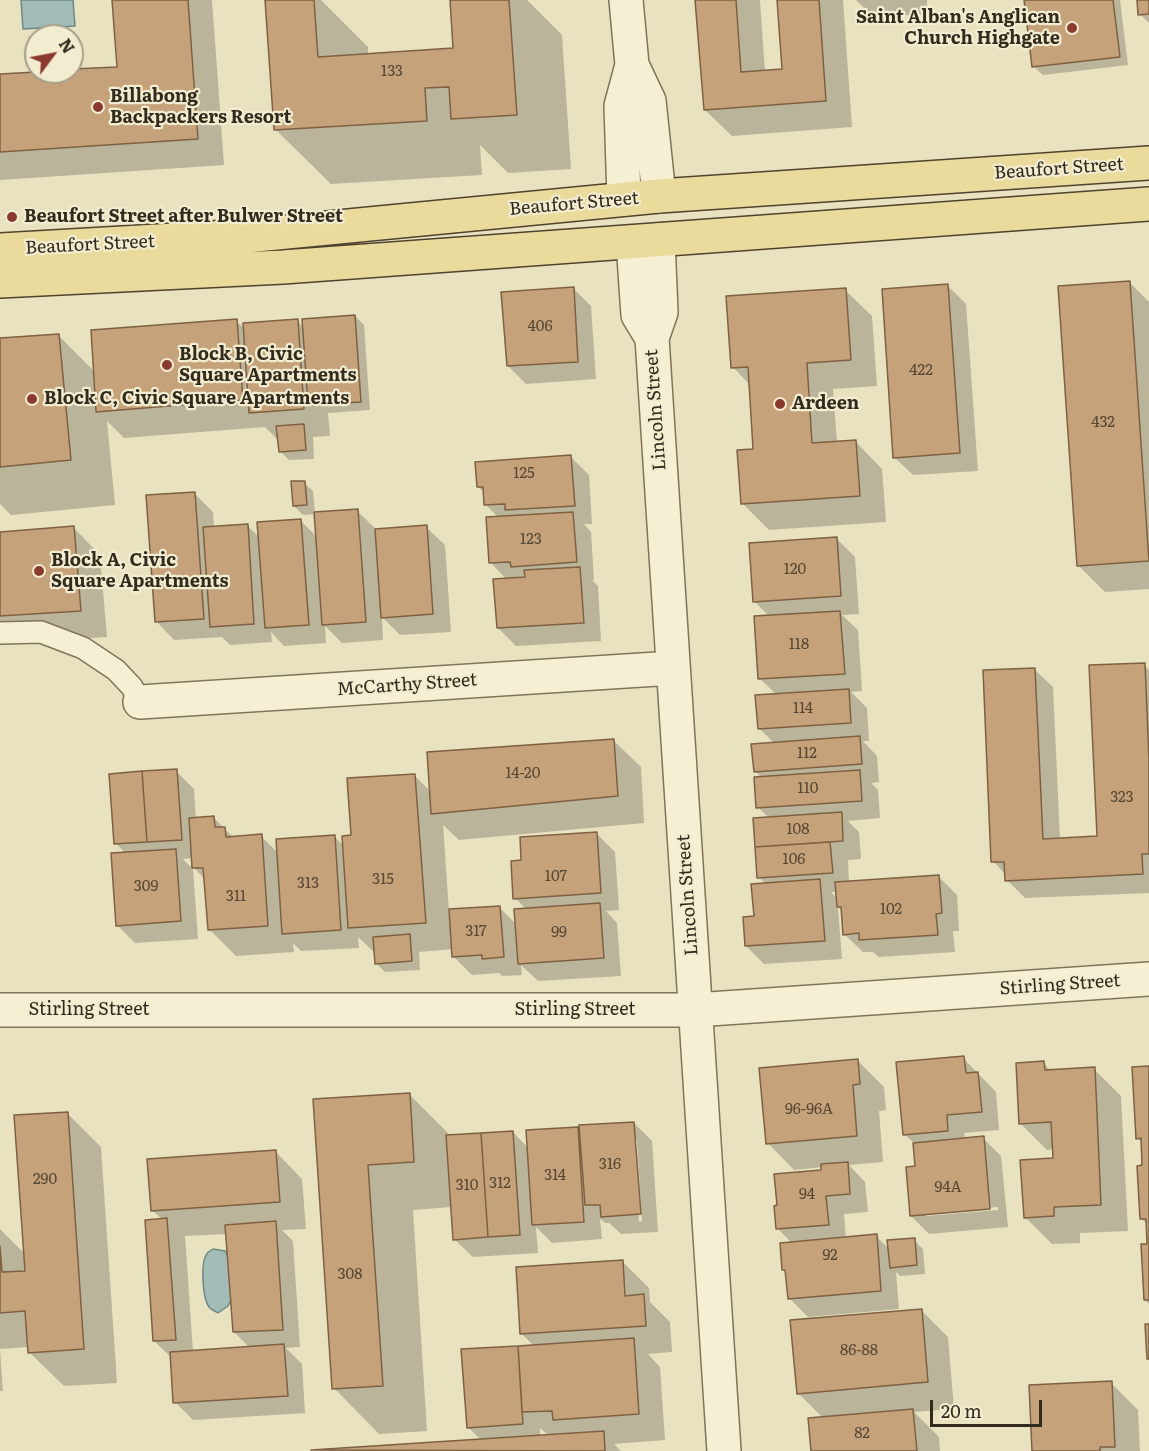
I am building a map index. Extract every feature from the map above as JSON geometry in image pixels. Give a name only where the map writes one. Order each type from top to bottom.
[{"type":"main road","name":"Beaufort Street","points":[[0,250],[245,236],[658,196],[1149,163]]},
{"type":"main road","name":"Beaufort Street","points":[[0,282],[284,267],[1149,204]]},
{"type":"street","points":[[626,0],[632,65],[649,101],[658,196]]},
{"type":"street","points":[[624,199],[621,106],[632,65]]},
{"type":"street","name":"Lincoln Street","points":[[646,241],[662,312],[652,339],[724,1451]]},
{"type":"street","name":"McCarthy Street","points":[[140,702],[673,668]]},
{"type":"street","name":"Stirling Street","points":[[0,1010],[695,1010],[1149,979]]},
{"type":"lane","points":[[0,633],[41,632],[83,648],[116,670],[132,687],[140,702]]},
{"type":"water","points":[[21,0],[73,0],[75,24],[24,24],[23,29]]},
{"type":"water","points":[[213,1249],[225,1251],[230,1259],[232,1298],[228,1306],[218,1313],[207,1304],[203,1282],[204,1260],[207,1253]]},
{"type":"building","name":"Billabong Backpackers Resort","points":[[112,0],[188,0],[198,139],[0,152],[0,74],[24,73],[24,84],[84,84],[84,68],[117,67]]},
{"type":"building","points":[[265,0],[314,0],[318,57],[453,48],[450,0],[509,0],[517,115],[451,119],[449,87],[425,88],[427,121],[274,130]]},
{"type":"building","points":[[695,0],[736,0],[741,72],[782,69],[777,0],[819,0],[826,101],[704,110]]},
{"type":"building","name":"Saint Alban's Anglican Church Highgate","points":[[1024,0],[1113,0],[1120,57],[1032,67]]},
{"type":"building","points":[[1137,0],[1149,0],[1149,14],[1138,15]]},
{"type":"building","points":[[1130,281],[1149,561],[1077,566],[1058,286]]},
{"type":"building","points":[[948,284],[960,453],[893,458],[882,289]]},
{"type":"building","points":[[574,287],[578,362],[507,366],[501,292]]},
{"type":"building","name":"Ardeen","points":[[846,288],[851,360],[807,363],[812,443],[856,440],[860,496],[741,504],[737,450],[753,449],[748,367],[731,368],[726,296]]},
{"type":"building","points":[[355,315],[361,402],[308,405],[302,319]]},
{"type":"building","name":"Block B, Civic Square Apartments","points":[[237,319],[243,400],[96,412],[91,330]]},
{"type":"building","points":[[298,319],[304,409],[249,413],[243,323]]},
{"type":"building","name":"Block C, Civic Square Apartments","points":[[59,334],[71,460],[0,467],[0,338]]},
{"type":"building","points":[[304,424],[306,450],[279,452],[276,426]]},
{"type":"building","points":[[571,455],[575,506],[505,510],[505,504],[484,505],[483,487],[477,487],[475,462]]},
{"type":"building","points":[[291,481],[305,481],[307,505],[293,506]]},
{"type":"building","points":[[195,492],[204,619],[155,622],[146,495]]},
{"type":"building","points":[[358,509],[366,622],[322,625],[314,512]]},
{"type":"building","points":[[573,512],[577,562],[511,567],[510,562],[489,563],[486,517]]},
{"type":"building","points":[[301,519],[309,625],[265,628],[257,522]]},
{"type":"building","points":[[248,524],[254,624],[210,627],[203,527]]},
{"type":"building","points":[[427,525],[433,614],[381,618],[375,529]]},
{"type":"building","name":"Block A, Civic Square Apartments","points":[[74,526],[81,611],[0,616],[0,532]]},
{"type":"building","points":[[837,537],[841,596],[753,602],[749,543]]},
{"type":"building","points":[[580,567],[584,623],[497,628],[493,579],[525,577],[524,570]]},
{"type":"building","points":[[840,611],[845,674],[758,679],[754,616]]},
{"type":"building","points":[[1145,663],[1149,759],[1149,854],[1142,854],[1143,874],[1005,881],[1004,862],[991,862],[983,670],[1035,668],[1043,839],[1097,836],[1089,665]]},
{"type":"building","points":[[849,689],[851,723],[758,729],[755,695]]},
{"type":"building","points":[[860,736],[862,764],[754,772],[751,744]]},
{"type":"building","points":[[614,739],[618,796],[431,814],[427,752]]},
{"type":"building","points":[[177,769],[182,840],[147,842],[142,771]]},
{"type":"building","points":[[860,770],[862,801],[756,808],[754,777]]},
{"type":"building","points":[[142,771],[147,842],[114,844],[109,774]]},
{"type":"building","points":[[415,774],[426,923],[348,928],[342,836],[351,835],[347,778]]},
{"type":"building","points":[[842,812],[843,841],[755,847],[753,818]]},
{"type":"building","points":[[214,816],[215,827],[225,827],[226,837],[262,834],[268,926],[208,930],[203,868],[192,868],[189,818]]},
{"type":"building","points":[[597,832],[601,893],[513,899],[511,861],[521,860],[520,837]]},
{"type":"building","points":[[335,835],[341,930],[282,934],[276,839]]},
{"type":"building","points":[[830,842],[833,873],[757,878],[755,847]]},
{"type":"building","points":[[176,849],[181,921],[116,926],[111,853]]},
{"type":"building","points":[[939,875],[942,913],[936,914],[938,935],[859,940],[859,933],[843,935],[841,907],[837,907],[835,882]]},
{"type":"building","points":[[820,879],[825,941],[745,946],[743,917],[754,916],[751,884]]},
{"type":"building","points":[[600,903],[604,958],[518,964],[514,909]]},
{"type":"building","points":[[500,906],[504,957],[482,959],[482,955],[452,957],[449,909]]},
{"type":"building","points":[[410,934],[412,961],[375,964],[373,937]]},
{"type":"building","points":[[964,1056],[966,1073],[978,1072],[982,1112],[947,1115],[948,1131],[903,1135],[896,1062]]},
{"type":"building","points":[[858,1059],[860,1084],[853,1085],[857,1136],[766,1144],[759,1068]]},
{"type":"building","points":[[1044,1061],[1045,1070],[1095,1067],[1101,1205],[1054,1207],[1054,1216],[1024,1218],[1020,1160],[1053,1158],[1051,1122],[1019,1124],[1016,1063]]},
{"type":"building","points":[[1149,1066],[1149,1300],[1144,1300],[1141,1244],[1147,1244],[1146,1219],[1140,1219],[1137,1166],[1142,1165],[1141,1138],[1136,1139],[1132,1067]]},
{"type":"building","points":[[410,1093],[414,1162],[368,1165],[383,1386],[332,1389],[313,1099]]},
{"type":"building","points":[[68,1112],[84,1349],[28,1353],[25,1311],[0,1313],[0,1246],[2,1272],[25,1271],[14,1115]]},
{"type":"building","points":[[634,1122],[641,1214],[601,1217],[600,1205],[585,1205],[579,1125]]},
{"type":"building","points":[[578,1127],[584,1222],[532,1225],[526,1130]]},
{"type":"building","points":[[513,1131],[520,1235],[488,1237],[481,1133]]},
{"type":"building","points":[[481,1133],[488,1237],[453,1240],[446,1135]]},
{"type":"building","points":[[984,1136],[990,1209],[910,1216],[906,1167],[915,1166],[913,1143]]},
{"type":"building","points":[[276,1150],[280,1202],[151,1211],[147,1159]]},
{"type":"building","points":[[848,1162],[850,1194],[826,1196],[829,1225],[776,1229],[774,1206],[777,1205],[774,1174],[821,1170],[821,1164]]},
{"type":"building","points":[[167,1218],[176,1340],[153,1341],[145,1220]]},
{"type":"building","points":[[276,1221],[283,1330],[233,1332],[225,1225]]},
{"type":"building","points":[[877,1234],[881,1291],[788,1299],[785,1270],[782,1270],[780,1243]]},
{"type":"building","points":[[915,1238],[917,1265],[890,1268],[887,1240]]},
{"type":"building","points":[[623,1260],[625,1296],[644,1294],[646,1326],[520,1334],[516,1267]]},
{"type":"building","points":[[922,1309],[928,1382],[797,1394],[790,1320]]},
{"type":"building","points":[[1145,1324],[1149,1324],[1149,1359],[1147,1359]]},
{"type":"building","points":[[634,1338],[639,1414],[553,1420],[552,1411],[522,1412],[518,1346]]},
{"type":"building","points":[[284,1344],[288,1396],[173,1403],[170,1352]]},
{"type":"building","points":[[518,1346],[523,1424],[467,1428],[461,1349]]},
{"type":"building","points":[[1112,1381],[1115,1447],[1100,1447],[1100,1451],[1032,1451],[1029,1385]]},
{"type":"building","points":[[913,1409],[917,1451],[811,1451],[808,1418]]},
{"type":"building","points":[[604,1431],[605,1451],[311,1450]]},
{"type":"place","name":"Saint Alban's Anglican Church Highgate","points":[[1072,28]]},
{"type":"place","name":"Billabong Backpackers Resort","points":[[98,107]]},
{"type":"place","name":"Beaufort Street after Bulwer Street","points":[[12,217]]},
{"type":"place","name":"Block B, Civic Square Apartments","points":[[167,365]]},
{"type":"place","name":"Block C, Civic Square Apartments","points":[[32,399]]},
{"type":"place","name":"Ardeen","points":[[780,404]]},
{"type":"place","name":"Block A, Civic Square Apartments","points":[[39,571]]}]
